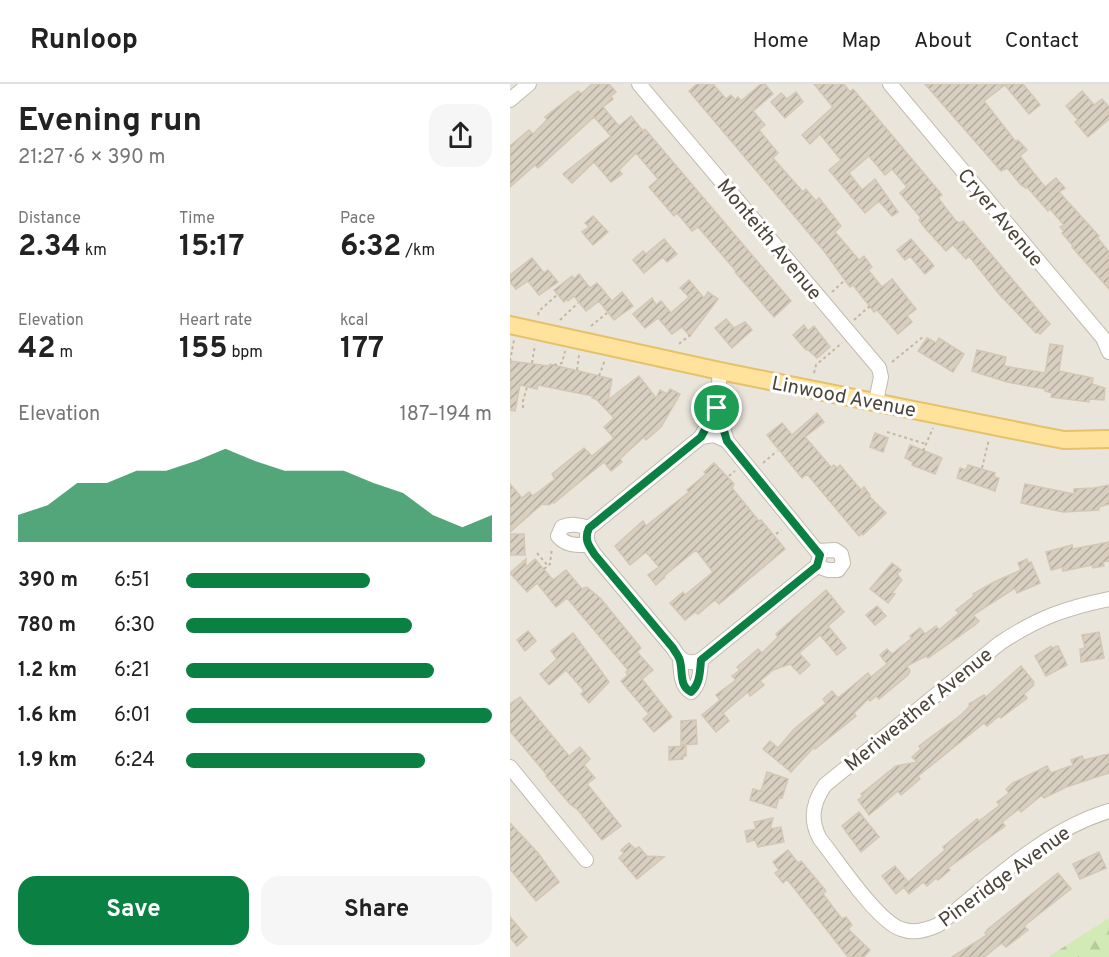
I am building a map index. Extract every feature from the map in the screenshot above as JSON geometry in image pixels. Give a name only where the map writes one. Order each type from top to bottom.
[{"type":"main road","name":"Linwood Avenue","points":[[514,326],[720,371],[1042,436],[1064,440],[1109,439]]},
{"type":"street","points":[[510,100],[529,84]]},
{"type":"street","name":"Monteith Avenue","points":[[639,84],[879,368],[881,377],[876,401]]},
{"type":"street","name":"Cryer Avenue","points":[[890,84],[1103,338],[1109,352]]},
{"type":"street","points":[[680,659],[690,663],[701,660],[818,558],[727,441],[717,408],[720,371]]},
{"type":"street","points":[[701,660],[699,679],[696,688],[691,692],[683,683],[680,659],[673,648],[588,545],[586,535],[589,528],[701,437],[717,408]]},
{"type":"street","points":[[701,437],[714,435],[727,441]]},
{"type":"street","points":[[588,545],[572,545],[562,541],[558,536],[561,526],[577,525],[589,528]]},
{"type":"street","name":"Meriweather Avenue","points":[[849,875],[820,838],[815,827],[813,814],[815,801],[825,784],[1000,643],[1047,616],[1070,607],[1109,599]]},
{"type":"street","points":[[510,767],[586,860]]},
{"type":"street","name":"Pineridge Avenue","points":[[849,875],[884,918],[894,926],[906,931],[926,930],[938,925],[1035,848],[1089,817],[1109,812]]},
{"type":"path","points":[[822,301],[845,280]]},
{"type":"path","points":[[538,315],[539,311],[557,295]]},
{"type":"path","points":[[560,320],[578,303]]},
{"type":"path","points":[[845,328],[870,306]]},
{"type":"path","points":[[591,326],[607,313]]},
{"type":"path","points":[[510,361],[514,326]]},
{"type":"path","points":[[679,344],[690,335]]},
{"type":"path","points":[[892,362],[924,336]]},
{"type":"path","points":[[554,365],[562,363],[568,338]]},
{"type":"path","points":[[814,373],[816,365],[843,343]]},
{"type":"path","points":[[532,363],[534,345]]},
{"type":"path","points":[[578,370],[579,354]]},
{"type":"path","points":[[599,376],[605,360]]},
{"type":"path","points":[[523,408],[527,387]]},
{"type":"path","points":[[924,451],[933,428]]},
{"type":"path","points":[[887,432],[926,444]]},
{"type":"path","points":[[982,468],[989,439]]},
{"type":"path","points":[[760,465],[777,452]]},
{"type":"path","points":[[729,476],[737,469]]},
{"type":"path","points":[[544,569],[550,564],[552,547],[558,536]]},
{"type":"path","points":[[537,553],[548,566]]},
{"type":"shaded area","points":[[510,84],[1109,84],[1109,957],[510,957]]},
{"type":"green space","points":[[1109,918],[1109,957],[1048,957]]},
{"type":"building","points":[[592,84],[609,84],[616,92],[611,96],[613,99],[603,107],[619,126],[631,116],[643,131],[645,129],[791,301],[774,317],[698,227],[692,231],[677,213],[674,216],[649,187],[658,179],[636,153],[619,170],[622,174],[611,182],[594,162],[572,183],[563,174],[611,136],[594,117],[538,168],[535,165],[510,187],[510,146],[529,130],[533,134],[547,120],[545,117],[578,91],[582,93]]},
{"type":"building","points":[[697,84],[713,84],[726,99],[731,95],[735,100],[738,97],[741,101],[761,84],[765,84],[773,94],[753,111],[765,125],[759,130],[778,153],[773,158],[803,192],[806,189],[816,201],[819,198],[841,226],[835,232],[859,260],[864,256],[872,267],[868,270],[882,287],[892,279],[916,309],[907,316],[912,322],[898,334],[877,310],[874,312],[853,285],[850,287],[824,251],[689,91]]},
{"type":"building","points":[[814,84],[844,84],[850,92],[853,89],[942,195],[938,198],[956,221],[960,223],[963,221],[1050,324],[1040,334],[1036,333],[999,294],[969,256],[966,259],[953,245],[946,251],[925,228],[919,220],[921,218],[900,193],[907,187],[892,169],[885,175],[869,156],[849,173],[862,190],[875,179],[898,212],[892,216],[879,201],[865,213],[829,170],[841,160],[820,134],[810,144],[802,135],[833,107]]},
{"type":"building","points":[[925,84],[1023,84],[1040,105],[1029,114],[1005,85],[984,101],[1016,142],[1018,140],[1027,150],[1020,156],[1045,187],[1056,178],[1065,188],[1059,192],[1099,236],[1097,237],[1109,252],[1109,289],[1072,247],[1062,233],[1064,231],[1060,227],[1064,225],[1050,209],[1048,211],[1007,168],[1001,171]]},
{"type":"building","points":[[1082,91],[1094,105],[1102,99],[1109,107],[1109,119],[1088,137],[1075,122],[1078,120],[1066,106]]},
{"type":"building","points":[[796,92],[803,102],[785,118],[771,102],[781,93],[787,99]]},
{"type":"building","points":[[593,216],[608,232],[593,245],[582,232],[589,227],[585,223]]},
{"type":"building","points":[[664,239],[677,254],[667,262],[663,257],[644,273],[633,260],[643,251],[646,254]]},
{"type":"building","points":[[911,239],[934,266],[925,274],[910,256],[905,260],[897,250]]},
{"type":"building","points":[[532,258],[544,273],[548,270],[558,282],[539,295],[528,281],[516,289],[510,282],[510,275]]},
{"type":"building","points":[[579,274],[590,288],[597,283],[612,301],[622,292],[633,306],[614,320],[599,301],[586,311],[574,296],[564,302],[554,290],[572,276],[574,279]]},
{"type":"building","points":[[689,280],[704,298],[708,292],[718,299],[690,336],[682,327],[672,334],[658,318],[645,328],[633,314],[652,298],[656,305],[661,301],[671,313],[689,297],[680,288]]},
{"type":"building","points":[[726,319],[734,328],[745,322],[752,330],[732,348],[715,328]]},
{"type":"building","points":[[804,325],[808,331],[814,326],[830,347],[817,358],[806,350],[793,335]]},
{"type":"building","points":[[927,338],[936,343],[939,338],[964,354],[953,372],[918,351]]},
{"type":"building","points":[[1050,344],[1063,346],[1059,371],[1093,378],[1092,384],[1105,388],[1104,400],[1089,399],[1089,402],[1051,397],[1052,393],[1045,389],[1007,382],[972,371],[977,350],[1006,357],[1004,366],[1045,373]]},
{"type":"building","points":[[510,361],[549,366],[550,364],[612,379],[608,400],[639,376],[656,398],[660,390],[667,394],[670,389],[680,394],[661,427],[646,440],[644,437],[620,459],[622,462],[611,471],[604,462],[554,503],[542,504],[510,532],[510,484],[522,498],[529,492],[533,496],[555,479],[552,474],[584,448],[592,456],[614,438],[604,427],[614,418],[596,399],[592,398],[593,396],[538,385],[537,389],[520,385],[515,411],[510,410]]},
{"type":"building","points":[[817,413],[824,422],[805,437],[831,467],[834,465],[837,468],[840,465],[861,490],[864,487],[869,496],[886,513],[863,535],[862,533],[859,536],[807,474],[802,478],[767,435],[782,423],[792,435]]},
{"type":"building","points":[[875,433],[888,438],[883,452],[870,447]]},
{"type":"building","points":[[910,445],[942,458],[935,474],[912,465],[913,462],[905,458]]},
{"type":"building","points":[[714,463],[734,484],[732,488],[759,521],[761,520],[785,549],[719,604],[715,600],[698,614],[695,612],[685,620],[670,603],[683,592],[685,595],[713,572],[696,550],[656,585],[648,575],[659,567],[646,552],[630,565],[615,546],[643,521],[646,526],[689,492],[687,490],[706,474],[704,472]]},
{"type":"building","points":[[968,465],[995,473],[994,477],[999,478],[995,491],[957,478],[960,468],[966,470]]},
{"type":"building","points":[[1025,484],[1074,494],[1074,489],[1109,485],[1109,504],[1099,507],[1099,510],[1063,512],[1021,503]]},
{"type":"building","points":[[510,534],[524,534],[525,555],[510,555]]},
{"type":"building","points":[[1109,542],[1109,561],[1103,562],[1104,566],[1093,568],[1092,565],[1063,571],[1062,567],[1051,570],[1046,552],[1072,545],[1073,549]]},
{"type":"building","points":[[526,559],[526,567],[535,559],[553,580],[566,570],[582,589],[587,587],[601,599],[641,648],[637,652],[653,670],[642,679],[672,717],[654,732],[643,719],[649,714],[621,681],[628,675],[626,672],[628,670],[567,598],[556,607],[537,583],[527,592],[510,573]]},
{"type":"building","points":[[1027,559],[1028,563],[1031,562],[1040,583],[1017,593],[1015,588],[973,615],[979,621],[975,625],[928,658],[926,656],[907,666],[910,671],[908,675],[879,699],[876,696],[870,701],[868,699],[854,713],[856,716],[815,749],[814,747],[791,772],[763,749],[770,741],[778,748],[794,729],[826,703],[823,699],[832,691],[838,698],[868,673],[871,677],[887,664],[880,655],[887,649],[892,654],[912,638],[910,636],[920,628],[925,634],[936,626],[939,630],[959,613],[956,610],[974,596],[973,594],[1021,570],[1018,563]]},
{"type":"building","points":[[892,563],[901,570],[897,574],[902,580],[888,603],[870,589]]},
{"type":"building","points":[[826,590],[844,612],[828,626],[846,648],[837,655],[820,635],[799,653],[810,665],[800,674],[790,664],[773,670],[760,681],[764,685],[750,696],[748,692],[723,713],[729,721],[716,732],[702,715],[720,700],[716,695],[736,680],[732,676],[740,670],[737,667],[758,649],[762,653],[778,637],[776,634]]},
{"type":"building","points":[[877,606],[886,616],[875,625],[866,615]]},
{"type":"building","points":[[528,631],[536,641],[525,651],[517,640]]},
{"type":"building","points":[[1099,632],[1104,658],[1081,662],[1080,649],[1085,648],[1082,635]]},
{"type":"building","points":[[573,633],[609,682],[589,703],[581,694],[584,691],[566,670],[549,685],[540,674],[557,659],[551,651]]},
{"type":"building","points":[[1051,646],[1052,648],[1058,646],[1067,665],[1046,676],[1035,656]]},
{"type":"building","points":[[1021,666],[1034,682],[1032,683],[1034,685],[1024,694],[1027,698],[1001,718],[999,716],[987,726],[984,723],[918,776],[920,779],[901,795],[898,791],[869,815],[858,800],[863,796],[861,794],[896,766],[917,762],[912,757],[921,749],[919,746],[961,715],[970,706],[969,704],[984,695],[986,697]]},
{"type":"building","points":[[520,697],[569,756],[580,747],[590,759],[584,765],[595,778],[587,784],[621,826],[602,840],[510,731],[510,704]]},
{"type":"building","points":[[696,720],[697,744],[681,745],[681,721]]},
{"type":"building","points":[[686,746],[686,756],[683,756],[683,759],[669,760],[669,747]]},
{"type":"building","points":[[1109,754],[1109,773],[1066,787],[1044,798],[1042,795],[1021,812],[1019,809],[1002,822],[1005,826],[948,868],[950,870],[938,880],[936,878],[927,886],[923,882],[909,894],[904,887],[896,894],[882,876],[895,866],[908,882],[945,850],[943,847],[977,819],[979,821],[1000,805],[997,802],[1009,793],[1006,789],[1013,783],[1047,766],[1051,773],[1073,765],[1071,760],[1082,756],[1084,760]]},
{"type":"building","points":[[767,772],[788,779],[776,808],[750,800],[753,789],[761,791]]},
{"type":"building","points":[[859,812],[879,837],[861,852],[842,826]]},
{"type":"building","points":[[773,818],[770,829],[781,827],[784,842],[758,847],[755,840],[747,842],[745,831],[756,829],[754,822]]},
{"type":"building","points":[[510,823],[538,853],[559,882],[536,901],[510,869]]},
{"type":"building","points":[[629,843],[635,849],[639,847],[647,856],[664,857],[637,879],[619,858],[624,853],[621,850]]},
{"type":"building","points":[[788,850],[798,863],[801,861],[826,891],[823,894],[842,919],[846,917],[852,925],[848,929],[870,950],[864,957],[848,957],[787,879],[783,883],[775,873],[779,870],[773,862]]},
{"type":"building","points":[[1099,852],[1106,868],[1080,879],[1073,864]]},
{"type":"building","points":[[1058,873],[1071,889],[1024,926],[1028,930],[1006,947],[1002,943],[984,957],[952,957],[987,935],[985,933],[988,929]]},
{"type":"building","points":[[510,917],[527,937],[517,946],[510,937]]},
{"type":"route","points":[[717,408],[727,441],[820,555],[817,566],[701,660],[699,679],[696,688],[691,692],[683,683],[680,659],[673,648],[595,555],[588,545],[586,535],[589,528],[701,437],[717,408]]}]
